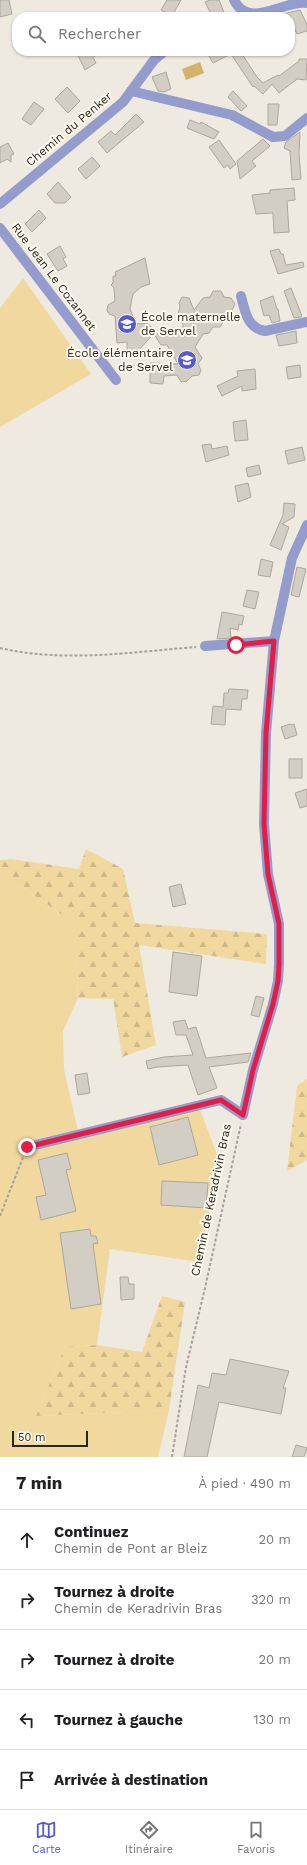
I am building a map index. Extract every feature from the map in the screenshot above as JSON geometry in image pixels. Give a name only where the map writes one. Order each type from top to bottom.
[{"type":"street","points":[[234,0],[239,9],[245,12]]},
{"type":"street","points":[[252,12],[288,1],[299,0],[307,3]]},
{"type":"street","name":"Chemin du Penker","points":[[0,204],[123,102],[154,60],[159,56]]},
{"type":"street","points":[[131,91],[232,115],[273,137],[285,136],[307,118]]},
{"type":"street","name":"Rue Jean Le Cozannet","points":[[0,228],[116,380]]},
{"type":"street","points":[[241,296],[249,323],[260,330],[265,331],[307,322]]},
{"type":"street","name":"Chemin de Keradrivin Bras","points":[[243,1115],[253,1070],[273,1004],[278,981],[279,924],[268,874],[264,824],[266,733],[274,641],[292,558],[306,532]]},
{"type":"street","points":[[205,646],[274,641]]},
{"type":"street","points":[[27,1147],[221,1100],[243,1115]]},
{"type":"path","points":[[0,648],[24,654],[76,656],[205,646]]},
{"type":"path","name":"Chemin de Keradrivin Bras","points":[[172,1457],[186,1367],[243,1115]]},
{"type":"path","points":[[0,1216],[27,1147]]},
{"type":"green space","points":[[23,278],[91,374],[0,427],[0,308]]},
{"type":"green space","points":[[86,849],[123,869],[135,923],[267,934],[266,964],[139,945],[156,1045],[122,1057],[113,999],[78,998],[75,924],[24,888],[0,878],[0,860],[11,859],[79,869]]},
{"type":"green space","points":[[0,878],[24,888],[75,924],[78,998],[63,1031],[64,1069],[78,1131],[198,1104],[219,1160],[200,1262],[110,1249],[97,1345],[65,1347],[36,1416],[169,1410],[158,1457],[0,1457]]},
{"type":"green space","points":[[307,1079],[307,1160],[287,1171],[297,1086]]},
{"type":"green space","points":[[162,1296],[185,1302],[169,1410],[36,1416],[65,1347],[97,1345],[142,1352]]},
{"type":"shaded area","points":[[200,62],[204,73],[186,80],[182,69]]},
{"type":"building","points":[[0,0],[9,0],[12,14],[0,17]]},
{"type":"building","points":[[167,0],[181,0],[174,12],[165,12],[161,10]]},
{"type":"building","points":[[210,0],[219,0],[224,12],[210,12],[205,2]]},
{"type":"building","points":[[300,10],[307,25],[307,31],[297,34],[295,29],[295,12],[292,12]]},
{"type":"building","points":[[78,56],[95,56],[93,57],[96,63],[85,70]]},
{"type":"building","points":[[209,56],[227,56],[213,63]]},
{"type":"building","points":[[232,56],[243,56],[257,77],[263,83],[278,75],[279,76],[299,61],[299,59],[307,59],[306,80],[297,79],[279,93],[272,84],[263,94],[254,86],[253,87]]},
{"type":"building","points":[[166,72],[171,89],[164,92],[158,91],[152,77]]},
{"type":"building","points":[[67,87],[80,101],[68,113],[55,99]]},
{"type":"building","points":[[233,91],[247,106],[241,111],[228,97]]},
{"type":"building","points":[[34,102],[44,109],[31,125],[22,119]]},
{"type":"building","points":[[268,104],[279,104],[277,125],[268,125]]},
{"type":"building","points":[[136,114],[144,122],[107,153],[98,142],[111,131],[115,135]]},
{"type":"building","points":[[190,120],[200,124],[201,122],[219,132],[214,139],[199,133],[187,128]]},
{"type":"building","points":[[300,132],[299,154],[301,179],[292,180],[290,151],[284,148],[286,142]]},
{"type":"building","points":[[263,139],[270,146],[252,161],[256,166],[240,179],[237,161]]},
{"type":"building","points":[[219,140],[236,164],[230,169],[228,165],[224,168],[209,147]]},
{"type":"building","points":[[8,143],[14,154],[11,155],[11,162],[7,159],[0,163],[0,147]]},
{"type":"building","points":[[92,157],[100,166],[86,179],[78,169]]},
{"type":"building","points":[[58,182],[71,197],[65,203],[55,203],[47,194]]},
{"type":"building","points":[[294,188],[295,200],[287,201],[289,232],[274,233],[273,213],[256,214],[252,195],[270,193],[270,190]]},
{"type":"building","points":[[39,210],[46,218],[32,232],[25,224]]},
{"type":"building","points":[[60,246],[66,257],[63,259],[67,266],[58,271],[47,254]]},
{"type":"building","points":[[279,249],[281,254],[283,254],[286,265],[303,262],[304,267],[278,274],[270,251]]},
{"type":"building","points":[[145,258],[150,284],[141,287],[133,294],[130,309],[136,324],[147,323],[156,331],[140,349],[140,357],[127,357],[127,342],[117,343],[115,316],[109,314],[107,310],[108,305],[115,301],[114,288],[111,285],[113,283],[113,276],[116,276],[115,272]]},
{"type":"building","points":[[291,288],[302,316],[301,317],[294,318],[284,291]]},
{"type":"building","points":[[213,291],[221,291],[224,297],[231,298],[235,304],[232,310],[234,315],[231,322],[224,321],[220,327],[213,327],[209,333],[203,334],[195,347],[202,358],[198,364],[201,370],[199,375],[192,376],[187,381],[181,382],[177,375],[164,376],[163,384],[150,383],[150,363],[178,364],[167,345],[161,345],[154,334],[168,333],[171,328],[184,327],[178,315],[180,306],[179,303],[182,297],[189,298],[194,310],[203,298],[210,297]]},
{"type":"building","points":[[273,296],[278,309],[280,321],[272,323],[269,315],[264,316],[260,301]]},
{"type":"building","points":[[296,331],[297,343],[279,346],[276,335]]},
{"type":"building","points":[[300,365],[301,377],[288,379],[286,367]]},
{"type":"building","points":[[255,369],[256,389],[242,391],[242,386],[222,396],[217,386],[238,376],[237,371]]},
{"type":"building","points":[[246,420],[248,440],[235,441],[233,422]]},
{"type":"building","points":[[211,444],[212,449],[227,446],[229,455],[206,462],[202,445]]},
{"type":"building","points":[[302,447],[305,460],[288,464],[285,451]]},
{"type":"building","points":[[259,465],[261,474],[248,477],[246,468]]},
{"type":"building","points":[[248,483],[251,497],[238,502],[235,486]]},
{"type":"building","points":[[284,503],[295,504],[294,517],[282,524],[289,527],[281,550],[270,545],[283,515]]},
{"type":"building","points":[[261,559],[273,562],[270,577],[258,575]]},
{"type":"building","points":[[297,567],[306,569],[299,597],[291,595]]},
{"type":"building","points":[[247,590],[259,592],[255,609],[243,606]]},
{"type":"building","points":[[222,612],[244,616],[242,625],[239,624],[238,630],[230,628],[231,638],[217,639]]},
{"type":"building","points":[[229,689],[248,690],[247,699],[242,699],[241,710],[226,709],[225,725],[211,724],[213,706],[223,707],[224,693],[228,693]]},
{"type":"building","points":[[294,724],[297,735],[285,739],[281,727]]},
{"type":"building","points":[[289,759],[302,759],[302,778],[289,778]]},
{"type":"building","points":[[307,789],[307,806],[300,808],[295,793]]},
{"type":"building","points":[[181,884],[186,904],[173,907],[169,887]]},
{"type":"building","points":[[173,952],[202,956],[197,996],[169,992]]},
{"type":"building","points":[[256,996],[264,998],[259,1017],[251,1015]]},
{"type":"building","points":[[185,1020],[188,1029],[196,1027],[206,1058],[251,1053],[248,1062],[209,1067],[217,1088],[198,1095],[188,1065],[148,1069],[146,1061],[164,1057],[193,1055],[186,1035],[176,1035],[173,1022]]},
{"type":"building","points":[[87,1073],[90,1093],[78,1095],[75,1075]]},
{"type":"building","points":[[188,1117],[198,1155],[159,1165],[150,1127]]},
{"type":"building","points":[[67,1153],[71,1169],[66,1170],[76,1211],[41,1220],[36,1197],[46,1195],[38,1160]]},
{"type":"building","points":[[162,1181],[208,1183],[206,1208],[161,1205]]},
{"type":"building","points":[[90,1229],[91,1236],[96,1236],[98,1243],[93,1244],[101,1304],[71,1309],[60,1233]]},
{"type":"building","points":[[120,1277],[128,1277],[129,1284],[134,1284],[134,1299],[121,1300]]},
{"type":"building","points":[[230,1359],[289,1371],[283,1388],[286,1388],[281,1414],[219,1402],[207,1457],[184,1457],[198,1385],[209,1388],[212,1373],[226,1375]]},
{"type":"building","points":[[296,1445],[307,1448],[304,1457],[292,1457]]},
{"type":"place","name":"École maternelle de Servel","points":[[127,324]]},
{"type":"place","name":"École élémentaire de Servel","points":[[187,360]]},
{"type":"route","points":[[27,1147],[221,1100],[243,1115],[253,1070],[273,1004],[278,981],[280,936],[265,854],[264,824],[266,733],[274,641],[236,645]]}]
